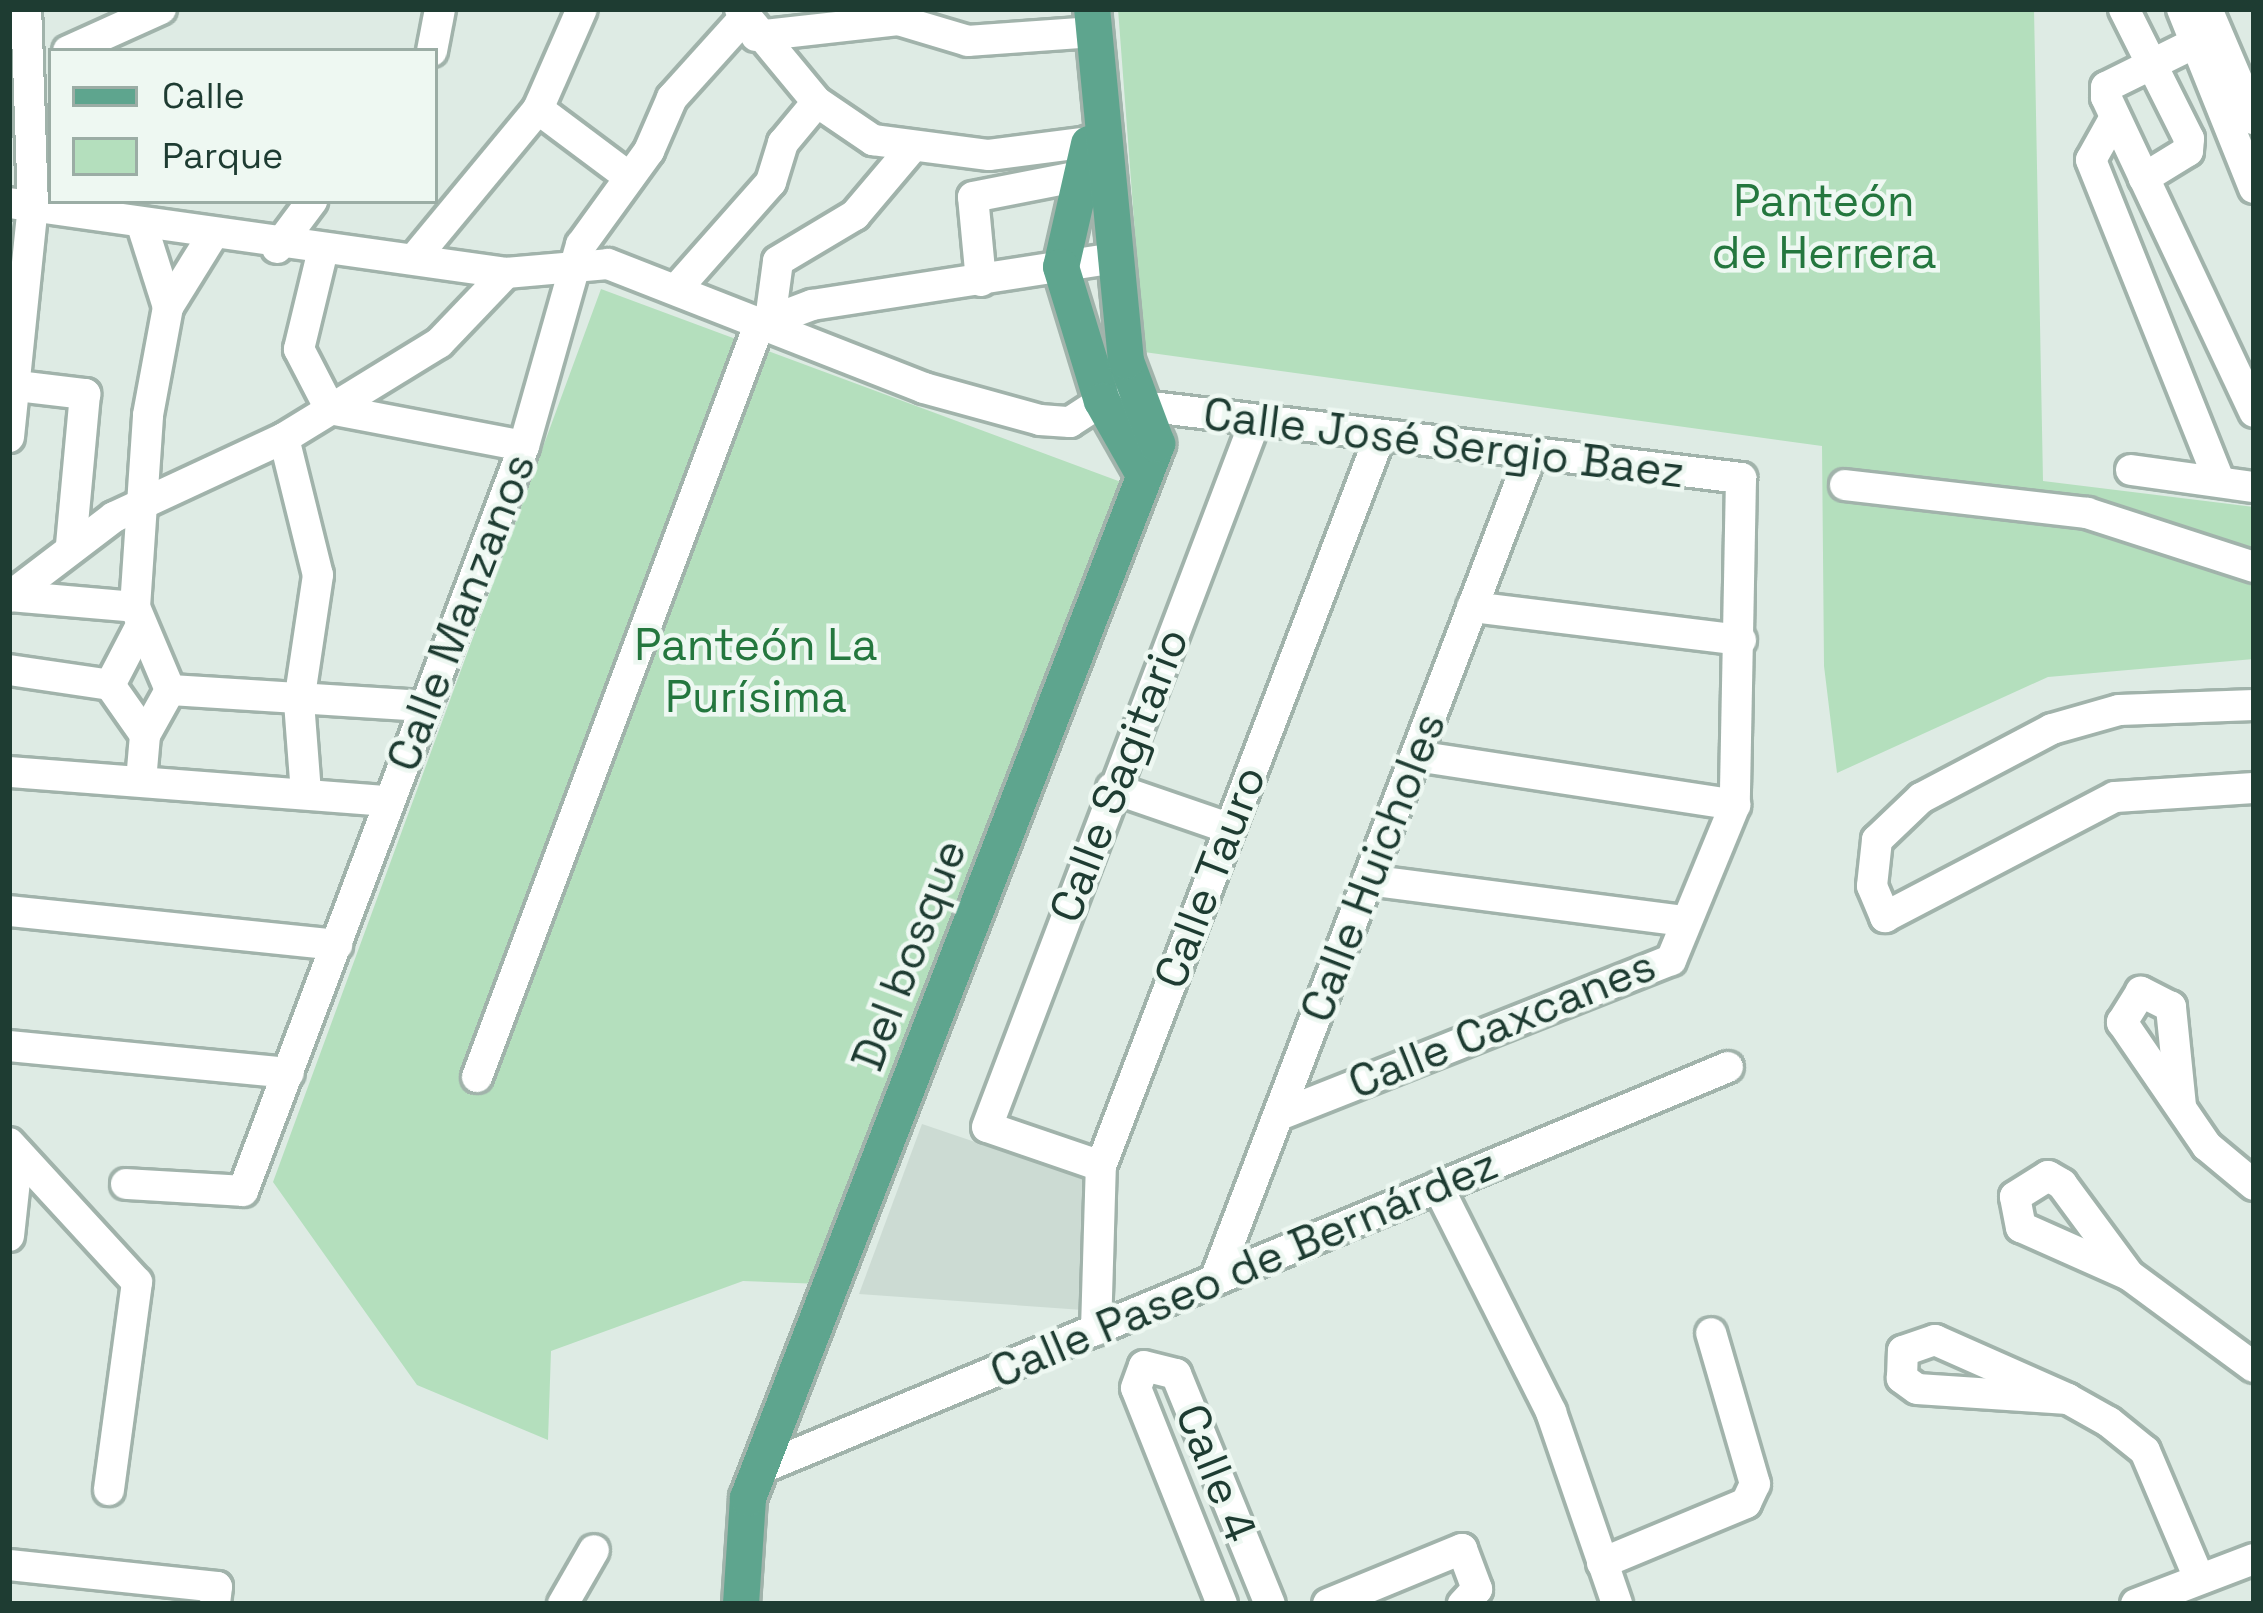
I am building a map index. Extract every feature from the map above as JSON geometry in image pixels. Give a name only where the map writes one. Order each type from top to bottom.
[{"type":"main road","name":"Del bosque","points":[[742,1604],[760,1469],[1157,444],[1126,361],[1096,157],[1086,21]]},
{"type":"main road","points":[[1096,157],[1061,267],[1102,401],[1144,475]]},
{"type":"street","points":[[9,437],[21,205],[39,63],[26,9]]},
{"type":"street","points":[[75,48],[161,9]]},
{"type":"street","points":[[433,48],[440,9]]},
{"type":"street","points":[[414,259],[538,110],[582,9]]},
{"type":"street","points":[[2124,9],[2153,64],[2188,151],[2144,178]]},
{"type":"street","points":[[2182,9],[2254,188]]},
{"type":"street","points":[[2206,9],[2254,119]]},
{"type":"street","points":[[747,21],[898,20],[968,40],[1086,21]]},
{"type":"street","points":[[747,21],[817,102],[909,151],[1096,157]]},
{"type":"street","name":"Calle Manzanos","points":[[126,1184],[243,1191],[524,446],[573,274],[672,98],[747,21]]},
{"type":"street","points":[[2195,43],[2106,87],[2115,117],[2254,412]]},
{"type":"street","points":[[680,285],[771,182],[783,143],[817,102]]},
{"type":"street","points":[[538,110],[629,178]]},
{"type":"street","points":[[2115,117],[2091,160],[2219,480]]},
{"type":"street","points":[[477,1077],[765,319],[778,260],[855,214],[909,151]]},
{"type":"street","points":[[981,281],[973,196],[1096,157]]},
{"type":"street","points":[[277,248],[310,204]]},
{"type":"street","points":[[21,205],[129,214],[277,248],[414,259],[506,273],[573,274],[608,264],[680,285],[765,319],[834,355],[1040,420],[1070,422],[1102,401]]},
{"type":"street","points":[[129,214],[168,307]]},
{"type":"street","points":[[110,685],[137,618],[137,504],[168,307],[212,236]]},
{"type":"street","points":[[322,254],[299,349],[329,409]]},
{"type":"street","points":[[765,319],[1114,258]]},
{"type":"street","points":[[9,597],[71,544],[137,504],[284,438],[471,319],[506,273]]},
{"type":"street","points":[[834,355],[841,306]]},
{"type":"street","points":[[11,385],[86,394],[71,544]]},
{"type":"street","name":"Calle José Sergio Baez","points":[[1102,401],[1254,424],[1741,478]]},
{"type":"street","points":[[329,409],[524,446]]},
{"type":"street","name":"Calle Sagitario","points":[[1101,1166],[987,1127],[1254,424]]},
{"type":"street","name":"Calle Tauro","points":[[1096,1330],[1101,1166],[1380,436]]},
{"type":"street","points":[[284,438],[318,574],[299,702],[306,793]]},
{"type":"street","name":"Calle Huicholes","points":[[1215,1280],[1531,454]]},
{"type":"street","points":[[2131,470],[2254,487]]},
{"type":"street","name":"Calle Caxcanes","points":[[1279,1115],[1671,960],[1735,805],[1741,478]]},
{"type":"street","points":[[1845,485],[2087,513],[2254,567]]},
{"type":"street","points":[[9,597],[137,618]]},
{"type":"street","points":[[1472,608],[1741,640]]},
{"type":"street","points":[[137,618],[170,690]]},
{"type":"street","points":[[9,670],[110,685],[145,735]]},
{"type":"street","points":[[170,690],[299,702],[424,706]]},
{"type":"street","points":[[141,782],[145,735],[170,690]]},
{"type":"street","points":[[2254,705],[2119,710],[1967,771],[1877,840],[1872,886],[1885,917],[2115,796],[2254,788]]},
{"type":"street","points":[[1416,755],[1735,805]]},
{"type":"street","points":[[9,772],[389,801]]},
{"type":"street","points":[[1112,788],[1228,828]]},
{"type":"street","points":[[1368,880],[1685,921]]},
{"type":"street","points":[[9,911],[337,945]]},
{"type":"street","points":[[2181,1106],[2168,998],[2141,992],[2122,1022],[2181,1106],[2254,1184]]},
{"type":"street","points":[[9,1046],[289,1072]]},
{"type":"street","name":"Calle Paseo de Bernárdez","points":[[760,1469],[1729,1067]]},
{"type":"street","points":[[9,1237],[14,1148]]},
{"type":"street","points":[[14,1148],[136,1282],[110,1490]]},
{"type":"street","points":[[1438,1187],[1550,1412],[1617,1604]]},
{"type":"street","points":[[2129,1275],[2254,1367]]},
{"type":"street","points":[[1602,1563],[1746,1503],[1756,1484],[1712,1333]]},
{"type":"street","points":[[2068,1400],[1917,1389],[1902,1378],[1903,1351],[1935,1340],[2068,1400],[2146,1451],[2200,1578]]},
{"type":"street","name":"Calle 4","points":[[1222,1604],[1136,1388],[1144,1366],[1176,1375],[1270,1604]]},
{"type":"street","points":[[1328,1604],[1462,1549],[1477,1589],[1462,1604]]},
{"type":"street","points":[[563,1604],[594,1550]]},
{"type":"street","points":[[2136,1604],[2254,1559]]},
{"type":"street","points":[[9,1565],[216,1595]]},
{"type":"shaded area","points":[[922,1124],[1091,1181],[1083,1310],[859,1294]]},
{"type":"green space","name":"Panteón de Herrera","points":[[1118,9],[2034,9],[2043,481],[2254,507],[2254,659],[2048,677],[1837,773],[1824,666],[1822,446],[1144,352]]},
{"type":"green space","name":"Panteón La Purísima","points":[[601,289],[1121,482],[822,1284],[743,1281],[551,1351],[548,1440],[417,1385],[273,1182]]}]
